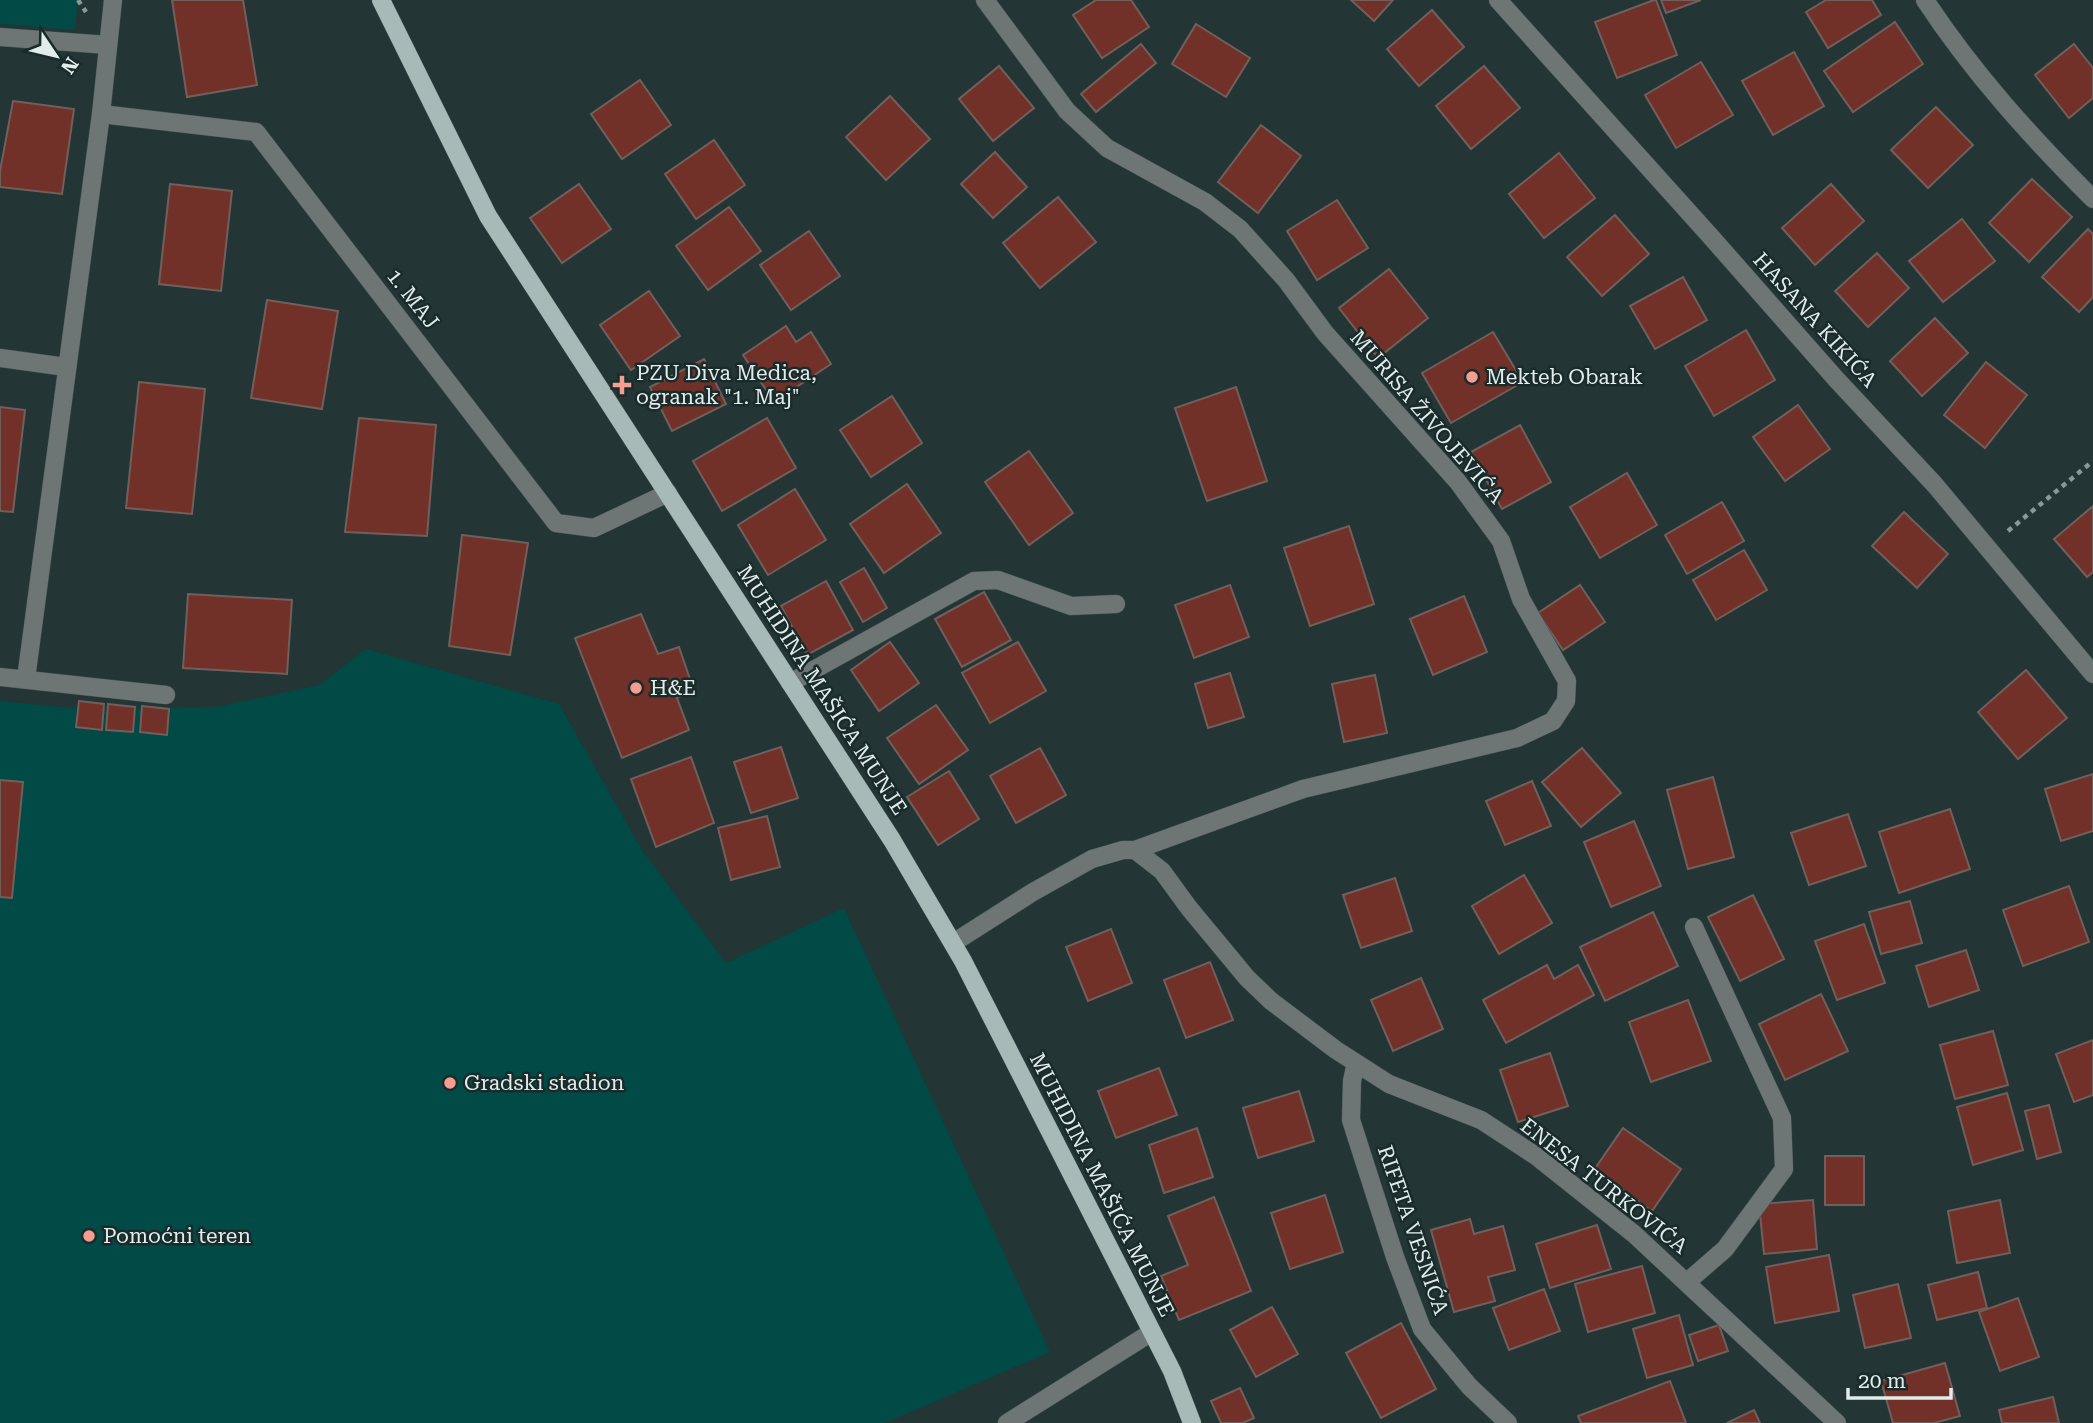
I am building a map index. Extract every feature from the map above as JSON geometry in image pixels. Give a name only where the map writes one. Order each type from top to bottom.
[{"type":"main road","name":"MUHIDINA MAŠIĆA MUNJE","points":[[381,0],[488,216],[892,840],[953,943],[1172,1371],[1192,1423]]},
{"type":"street","points":[[26,679],[101,114],[113,0]]},
{"type":"street","name":"MURISA ŽIVOJEVIĆA","points":[[985,0],[1067,111],[1107,148],[1205,202],[1240,229],[1286,279],[1325,333],[1458,482],[1501,541],[1521,599],[1567,681],[1566,701],[1553,722],[1517,738],[1303,789],[1135,850]]},
{"type":"street","name":"HASANA KIKIĆA","points":[[1498,0],[1836,379],[1935,485],[2093,674]]},
{"type":"street","points":[[1925,0],[1953,43],[2033,139],[2093,199]]},
{"type":"street","points":[[0,37],[108,45]]},
{"type":"street","name":"1. MAJ","points":[[101,114],[256,132],[556,523],[594,528],[668,494]]},
{"type":"street","points":[[0,358],[66,367]]},
{"type":"street","points":[[790,682],[820,668],[974,581],[998,580],[1072,606],[1116,604]]},
{"type":"street","points":[[0,677],[166,695]]},
{"type":"street","points":[[953,943],[1033,892],[1092,859],[1123,850],[1135,850]]},
{"type":"street","name":"ENESA TURKOVIĆA","points":[[1135,850],[1162,870],[1189,908],[1247,978],[1271,1001],[1336,1050],[1389,1084],[1480,1120],[1536,1156],[1634,1234],[1837,1423]]},
{"type":"street","points":[[1687,1282],[1725,1249],[1784,1169],[1782,1118],[1694,927]]},
{"type":"street","name":"RIFETA VESNIĆA","points":[[1356,1063],[1352,1081],[1351,1120],[1395,1257],[1422,1329],[1469,1387],[1508,1423]]},
{"type":"street","points":[[1007,1423],[1152,1332]]},
{"type":"path","points":[[1988,547],[2093,461]]},
{"type":"shaded area","points":[[0,0],[78,0],[75,30],[0,24]]},
{"type":"shaded area","points":[[366,649],[559,704],[642,850],[726,963],[844,908],[1050,1352],[885,1423],[0,1423],[0,701],[81,709],[216,707],[319,685]]},
{"type":"building","points":[[172,0],[243,0],[257,85],[187,97]]},
{"type":"building","points":[[1096,0],[1131,0],[1149,27],[1102,58],[1073,15]]},
{"type":"building","points":[[1351,0],[1393,0],[1374,21]]},
{"type":"building","points":[[1654,0],[1677,55],[1617,78],[1595,22]]},
{"type":"building","points":[[1661,0],[1701,0],[1666,13]]},
{"type":"building","points":[[1826,0],[1872,0],[1881,15],[1828,48],[1806,12]]},
{"type":"building","points":[[1432,10],[1464,47],[1419,86],[1387,49]]},
{"type":"building","points":[[1895,22],[1923,64],[1853,112],[1824,71]]},
{"type":"building","points":[[1196,24],[1250,58],[1226,97],[1172,64]]},
{"type":"building","points":[[1141,44],[1156,63],[1096,112],[1081,94]]},
{"type":"building","points":[[2074,44],[2093,68],[2093,98],[2069,118],[2035,75]]},
{"type":"building","points":[[1794,52],[1824,106],[1773,135],[1742,81]]},
{"type":"building","points":[[1701,62],[1733,115],[1676,148],[1645,95]]},
{"type":"building","points":[[999,66],[1034,108],[993,141],[959,99]]},
{"type":"building","points":[[1484,66],[1520,108],[1471,149],[1436,106]]},
{"type":"building","points":[[640,80],[671,125],[622,159],[591,114]]},
{"type":"building","points":[[890,96],[930,139],[886,180],[846,137]]},
{"type":"building","points":[[13,101],[74,109],[62,194],[0,187],[0,171]]},
{"type":"building","points":[[1936,107],[1973,145],[1928,188],[1891,150]]},
{"type":"building","points":[[1261,125],[1301,156],[1258,213],[1218,182]]},
{"type":"building","points":[[714,140],[745,185],[696,219],[665,174]]},
{"type":"building","points":[[995,152],[1027,187],[993,218],[961,184]]},
{"type":"building","points":[[1559,153],[1595,198],[1544,238],[1509,194]]},
{"type":"building","points":[[2032,179],[2072,217],[2029,262],[1989,223]]},
{"type":"building","points":[[170,184],[232,191],[221,291],[159,284]]},
{"type":"building","points":[[579,184],[611,229],[562,263],[530,218]]},
{"type":"building","points":[[1831,184],[1864,221],[1815,265],[1782,228]]},
{"type":"building","points":[[1058,197],[1096,242],[1040,288],[1003,243]]},
{"type":"building","points":[[1337,200],[1368,248],[1317,280],[1287,231]]},
{"type":"building","points":[[729,207],[761,251],[708,290],[676,246]]},
{"type":"building","points":[[1615,215],[1649,254],[1602,296],[1567,257]]},
{"type":"building","points":[[1962,219],[1995,261],[1943,302],[1909,261]]},
{"type":"building","points":[[2088,229],[2093,234],[2093,297],[2079,312],[2042,277]]},
{"type":"building","points":[[809,231],[840,276],[791,310],[760,265]]},
{"type":"building","points":[[1877,253],[1909,288],[1868,327],[1835,291]]},
{"type":"building","points":[[1389,269],[1428,318],[1378,358],[1339,308]]},
{"type":"building","points":[[1683,277],[1707,320],[1655,349],[1630,306]]},
{"type":"building","points":[[649,291],[680,336],[631,370],[600,325]]},
{"type":"building","points":[[267,300],[338,311],[322,409],[251,398]]},
{"type":"building","points":[[1935,318],[1968,353],[1922,396],[1890,361]]},
{"type":"building","points":[[786,326],[796,342],[811,332],[831,364],[774,402],[743,355]]},
{"type":"building","points":[[1746,330],[1775,380],[1714,416],[1685,366]]},
{"type":"building","name":"Mekteb Obarak","points":[[1493,332],[1523,382],[1451,423],[1422,373]]},
{"type":"building","points":[[704,359],[726,404],[672,431],[650,387]]},
{"type":"building","points":[[1986,362],[2027,395],[1985,448],[1944,415]]},
{"type":"building","points":[[139,382],[205,389],[192,514],[126,508]]},
{"type":"building","points":[[1236,387],[1267,481],[1207,501],[1175,408]]},
{"type":"building","points":[[892,396],[922,443],[871,477],[840,430]]},
{"type":"building","points":[[1798,405],[1830,449],[1785,481],[1753,437]]},
{"type":"building","points":[[0,407],[25,410],[13,512],[0,511]]},
{"type":"building","points":[[359,418],[436,425],[427,536],[345,532]]},
{"type":"building","points":[[767,418],[796,468],[722,511],[693,461]]},
{"type":"building","points":[[1520,425],[1551,482],[1502,509],[1471,452]]},
{"type":"building","points":[[1029,451],[1073,513],[1029,545],[985,482]]},
{"type":"building","points":[[1627,473],[1657,525],[1600,558],[1570,507]]},
{"type":"building","points":[[907,484],[941,533],[884,573],[850,524]]},
{"type":"building","points":[[795,489],[826,540],[768,575],[738,525]]},
{"type":"building","points":[[1722,502],[1744,541],[1687,574],[1665,535]]},
{"type":"building","points":[[2093,506],[2093,572],[2087,577],[2054,539]]},
{"type":"building","points":[[1904,512],[1948,554],[1917,588],[1872,546]]},
{"type":"building","points":[[1349,526],[1374,604],[1310,626],[1284,548]]},
{"type":"building","points":[[462,535],[528,543],[510,655],[449,646]]},
{"type":"building","points":[[1744,550],[1767,590],[1716,620],[1693,580]]},
{"type":"building","points":[[864,568],[887,608],[863,622],[840,582]]},
{"type":"building","points":[[826,581],[853,630],[807,655],[781,606]]},
{"type":"building","points":[[1230,585],[1249,637],[1194,658],[1175,605]]},
{"type":"building","points":[[1580,585],[1605,622],[1563,650],[1538,613]]},
{"type":"building","points":[[984,592],[1011,640],[962,667],[935,619]]},
{"type":"building","points":[[188,594],[292,600],[287,674],[183,668]]},
{"type":"building","points":[[1464,596],[1487,652],[1433,675],[1410,619]]},
{"type":"building","points":[[641,614],[658,654],[679,647],[694,691],[677,698],[689,730],[622,758],[575,638]]},
{"type":"building","points":[[890,642],[919,683],[879,711],[851,670]]},
{"type":"building","points":[[1018,642],[1046,691],[990,723],[962,673]]},
{"type":"building","points":[[2026,670],[2067,718],[2018,759],[1978,712]]},
{"type":"building","points":[[1230,673],[1244,717],[1208,728],[1195,684]]},
{"type":"building","points":[[1375,675],[1387,733],[1344,742],[1332,684]]},
{"type":"building","points":[[79,701],[104,704],[102,730],[76,727]]},
{"type":"building","points":[[108,704],[135,707],[133,732],[106,730]]},
{"type":"building","points":[[936,705],[968,750],[919,784],[887,738]]},
{"type":"building","points":[[142,706],[169,709],[167,735],[140,732]]},
{"type":"building","points":[[781,747],[798,798],[751,813],[734,762]]},
{"type":"building","points":[[1040,748],[1066,795],[1016,823],[990,776]]},
{"type":"building","points":[[1582,748],[1621,793],[1581,827],[1542,782]]},
{"type":"building","points":[[691,757],[714,823],[656,847],[631,779]]},
{"type":"building","points":[[949,771],[979,819],[938,845],[907,797]]},
{"type":"building","points":[[2093,774],[2093,831],[2061,841],[2045,789]]},
{"type":"building","points":[[1713,777],[1734,857],[1688,869],[1667,790]]},
{"type":"building","points":[[0,780],[23,782],[12,898],[0,897]]},
{"type":"building","points":[[1532,781],[1551,826],[1505,845],[1486,801]]},
{"type":"building","points":[[1950,809],[1970,869],[1899,893],[1879,832]]},
{"type":"building","points":[[1848,814],[1866,866],[1809,885],[1791,833]]},
{"type":"building","points":[[767,816],[780,867],[731,880],[718,828]]},
{"type":"building","points":[[1634,821],[1661,886],[1611,907],[1584,842]]},
{"type":"building","points":[[1524,875],[1552,923],[1499,954],[1472,906]]},
{"type":"building","points":[[1395,878],[1412,931],[1361,948],[1343,895]]},
{"type":"building","points":[[2069,886],[2089,942],[2023,966],[2003,910]]},
{"type":"building","points":[[1753,895],[1784,959],[1740,981],[1708,917]]},
{"type":"building","points":[[1910,901],[1922,943],[1881,954],[1869,912]]},
{"type":"building","points":[[1653,912],[1678,966],[1605,1001],[1580,947]]},
{"type":"building","points":[[1864,924],[1885,983],[1837,1000],[1815,941]]},
{"type":"building","points":[[1111,929],[1132,983],[1088,1001],[1066,947]]},
{"type":"building","points":[[1966,950],[1979,990],[1929,1007],[1916,966]]},
{"type":"building","points":[[1210,962],[1233,1020],[1186,1038],[1164,980]]},
{"type":"building","points":[[1547,965],[1554,979],[1578,965],[1594,995],[1506,1043],[1483,1000]]},
{"type":"building","points":[[1421,978],[1443,1029],[1393,1051],[1371,1000]]},
{"type":"building","points":[[1821,994],[1848,1051],[1785,1080],[1759,1024]]},
{"type":"building","points":[[1688,1000],[1711,1061],[1651,1082],[1629,1022]]},
{"type":"building","points":[[1993,1031],[2008,1085],[1955,1099],[1940,1045]]},
{"type":"building","points":[[2093,1040],[2093,1095],[2074,1102],[2056,1054]]},
{"type":"building","points":[[1550,1053],[1568,1106],[1518,1122],[1500,1070]]},
{"type":"building","points":[[1159,1068],[1177,1115],[1116,1138],[1098,1091]]},
{"type":"building","points":[[1299,1091],[1314,1141],[1258,1158],[1243,1108]]},
{"type":"building","points":[[2007,1093],[2023,1150],[1973,1165],[1957,1107]]},
{"type":"building","points":[[2049,1105],[2061,1152],[2037,1159],[2025,1111]]},
{"type":"building","points":[[1197,1128],[1213,1177],[1164,1193],[1149,1145]]},
{"type":"building","points":[[1623,1128],[1681,1169],[1652,1211],[1594,1170]]},
{"type":"building","points":[[1825,1156],[1864,1156],[1864,1205],[1825,1205]]},
{"type":"building","points":[[1325,1195],[1343,1252],[1290,1269],[1271,1213]]},
{"type":"building","points":[[1214,1197],[1251,1291],[1179,1320],[1161,1276],[1188,1265],[1168,1216]]},
{"type":"building","points":[[1813,1200],[1817,1249],[1764,1254],[1759,1204]]},
{"type":"building","points":[[2000,1200],[2010,1253],[1957,1263],[1948,1211]]},
{"type":"building","points":[[1470,1219],[1474,1234],[1503,1226],[1515,1270],[1488,1277],[1495,1301],[1454,1312],[1431,1230]]},
{"type":"building","points":[[1597,1225],[1611,1269],[1550,1288],[1536,1244]]},
{"type":"building","points":[[1829,1255],[1839,1311],[1775,1323],[1766,1267]]},
{"type":"building","points":[[1642,1266],[1655,1313],[1588,1332],[1575,1284]]},
{"type":"building","points":[[1978,1272],[1987,1308],[1937,1320],[1928,1285]]},
{"type":"building","points":[[1898,1284],[1911,1338],[1865,1348],[1853,1295]]},
{"type":"building","points":[[1544,1289],[1560,1331],[1509,1350],[1493,1308]]},
{"type":"building","points":[[2018,1298],[2039,1357],[2000,1371],[1979,1312]]},
{"type":"building","points":[[1272,1307],[1298,1354],[1256,1377],[1230,1330]]},
{"type":"building","points":[[1679,1315],[1693,1365],[1647,1378],[1633,1329]]},
{"type":"building","points":[[1401,1323],[1436,1389],[1381,1418],[1346,1353]]},
{"type":"building","points":[[1719,1325],[1728,1351],[1698,1361],[1689,1335]]},
{"type":"building","points":[[1945,1363],[1960,1416],[1934,1423],[1893,1423],[1881,1381]]},
{"type":"building","points":[[1670,1381],[1686,1423],[1581,1423],[1578,1416]]},
{"type":"building","points":[[1240,1388],[1254,1418],[1243,1423],[1221,1423],[1211,1401]]},
{"type":"building","points":[[2053,1397],[2059,1423],[2002,1423],[1999,1410]]},
{"type":"building","points":[[1754,1410],[1760,1423],[1727,1423]]},
{"type":"place","name":"Mekteb Obarak","points":[[1472,377]]},
{"type":"place","name":"PZU Diva Medica, ogranak \"1. Maj\"","points":[[622,385]]},
{"type":"place","name":"H&E","points":[[636,688]]},
{"type":"place","name":"Gradski stadion","points":[[450,1083]]},
{"type":"place","name":"Pomoćni teren","points":[[89,1236]]}]
